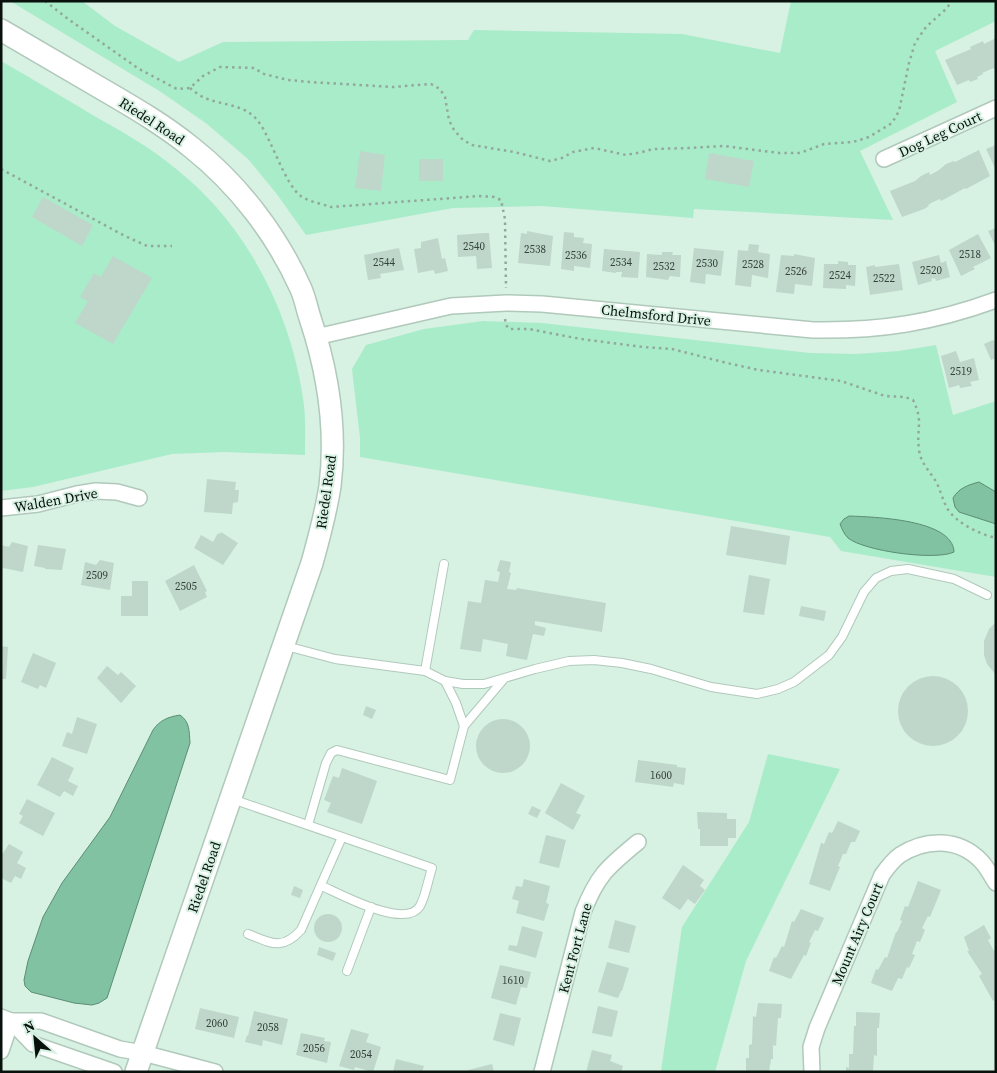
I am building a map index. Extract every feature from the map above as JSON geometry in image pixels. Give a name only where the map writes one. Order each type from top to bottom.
[{"type":"street","name":"Riedel Road","points":[[1,30],[142,112],[191,147],[226,178],[277,243],[301,290],[316,337],[330,400],[332,446],[330,485],[324,521],[312,563],[140,1062]]},
{"type":"street","name":"Dog Leg Court","points":[[884,159],[996,108]]},
{"type":"street","name":"Chelmsford Drive","points":[[316,337],[452,306],[542,304],[813,330],[854,330],[892,327],[928,321],[996,300]]},
{"type":"street","name":"Walden Drive","points":[[1,508],[38,504],[96,491],[117,492],[139,498]]},
{"type":"street","name":"Kent Fort Lane","points":[[542,1072],[584,912],[591,892],[599,877],[610,865],[638,842]]},
{"type":"street","name":"Mount Airy Court","points":[[812,1072],[811,1048],[817,1028],[882,875],[899,856],[913,848],[928,843],[944,842],[958,845],[971,852],[982,862],[996,883]]},
{"type":"street","points":[[6,1019],[41,1021],[120,1049],[140,1062],[215,1072]]},
{"type":"street","points":[[1,1051],[6,1019]]},
{"type":"street","points":[[6,1019],[33,1044],[114,1072]]},
{"type":"lane","points":[[425,671],[444,564]]},
{"type":"lane","points":[[284,646],[335,659],[425,671],[445,681],[463,684],[484,684],[569,661],[594,660],[622,663],[711,687],[757,694],[778,689],[794,682],[829,655],[842,637],[864,592],[876,578],[891,571],[908,569],[954,579],[987,596]]},
{"type":"lane","points":[[308,825],[326,763],[331,753],[337,750],[450,780],[464,726],[504,679]]},
{"type":"lane","points":[[445,681],[456,702],[464,726]]},
{"type":"lane","points":[[231,798],[432,868],[419,907],[405,915],[394,914],[371,907],[322,886]]},
{"type":"lane","points":[[248,934],[273,943],[283,943],[292,939],[301,930],[342,837]]},
{"type":"lane","points":[[347,971],[371,907]]},
{"type":"path","points":[[45,1],[68,20],[139,69],[177,89],[190,88],[203,76],[220,67],[254,68],[264,74],[288,80],[310,82],[393,87],[431,84],[445,96],[449,120],[454,130],[463,140],[472,145],[514,152],[550,162],[573,152],[594,148],[626,155],[653,148],[724,146],[779,153],[800,153],[824,144],[853,142],[868,136],[892,123],[899,111],[908,63],[915,43],[926,27],[952,1]]},
{"type":"path","points":[[1,169],[147,246],[172,246]]},
{"type":"shaded area","points":[[10,1],[82,1],[115,26],[179,62],[223,42],[468,40],[474,30],[682,34],[780,53],[791,1],[996,1],[996,21],[935,51],[957,102],[860,151],[893,220],[694,209],[693,218],[542,206],[453,208],[306,235],[276,193],[248,159],[207,124],[161,92]]},
{"type":"shaded area","points":[[1,61],[127,134],[156,154],[200,190],[223,215],[261,271],[276,301],[288,333],[297,365],[303,398],[305,455],[225,452],[172,454],[33,487],[1,491]]},
{"type":"shaded area","points":[[483,321],[542,323],[810,353],[856,354],[899,351],[936,345],[953,415],[996,401],[996,577],[841,551],[830,537],[360,457],[360,438],[352,369],[366,345],[424,329]]},
{"type":"shaded area","points":[[979,482],[996,492],[996,524],[959,512],[955,507],[953,498],[958,492]]},
{"type":"shaded area","points":[[849,516],[893,519],[927,526],[941,533],[950,541],[954,552],[945,555],[916,555],[884,551],[856,543],[848,538],[840,524]]},
{"type":"shaded area","points":[[180,715],[187,724],[190,743],[107,998],[92,1005],[74,1003],[31,992],[25,986],[24,980],[28,961],[43,917],[62,883],[110,817],[153,730],[165,720]]},
{"type":"shaded area","points":[[768,754],[840,769],[746,961],[715,1072],[661,1071],[682,927],[749,822]]},
{"type":"building","points":[[996,38],[996,72],[994,68],[982,73],[977,77],[978,79],[970,82],[969,80],[957,85],[945,60],[971,49],[970,47],[983,41],[984,44]]},
{"type":"building","points":[[996,145],[996,170],[986,149]]},
{"type":"building","points":[[979,150],[990,176],[941,201],[940,199],[931,203],[924,209],[902,217],[890,191],[915,181],[929,172],[930,175],[946,164],[955,162]]},
{"type":"building","points":[[360,151],[385,155],[381,191],[355,188]]},
{"type":"building","points":[[709,153],[754,161],[749,187],[705,179]]},
{"type":"building","points":[[419,159],[443,159],[443,181],[419,181]]},
{"type":"building","points":[[43,197],[93,225],[82,246],[32,217]]},
{"type":"building","points":[[996,228],[996,247],[988,231]]},
{"type":"building","points":[[527,231],[553,236],[550,266],[518,263],[521,233],[527,234]]},
{"type":"building","points":[[564,232],[574,233],[574,237],[584,238],[583,243],[592,244],[590,268],[574,266],[574,271],[561,269]]},
{"type":"building","points":[[489,233],[492,268],[477,269],[476,256],[458,257],[457,235]]},
{"type":"building","points":[[978,234],[991,258],[973,267],[975,269],[961,276],[949,250]]},
{"type":"building","points":[[438,238],[442,259],[445,258],[448,271],[435,274],[434,270],[418,273],[414,249],[421,248],[421,242]]},
{"type":"building","points":[[749,244],[759,245],[758,252],[770,254],[768,278],[752,275],[751,287],[735,285],[738,250],[748,251]]},
{"type":"building","points":[[399,248],[404,270],[380,274],[381,278],[368,280],[364,255]]},
{"type":"building","points":[[694,248],[724,251],[721,276],[706,274],[705,284],[690,282]]},
{"type":"building","points":[[604,249],[640,252],[638,278],[621,277],[622,272],[602,271]]},
{"type":"building","points":[[662,252],[673,252],[672,255],[681,255],[680,277],[670,276],[668,280],[646,277],[647,254],[662,255]]},
{"type":"building","points":[[794,254],[815,258],[812,286],[795,284],[794,294],[776,292],[781,255],[794,256]]},
{"type":"building","points":[[939,255],[941,263],[946,261],[950,277],[936,281],[935,278],[931,279],[932,281],[918,285],[912,262]]},
{"type":"building","points":[[113,256],[152,278],[113,344],[75,323],[88,301],[80,297],[94,273],[101,277]]},
{"type":"building","points":[[838,261],[848,262],[848,265],[856,265],[855,286],[846,285],[846,289],[823,288],[824,264],[838,264]]},
{"type":"building","points":[[899,264],[903,290],[870,295],[866,267]]},
{"type":"building","points":[[993,340],[996,343],[996,358],[991,360],[984,344]]},
{"type":"building","points":[[956,351],[960,362],[974,358],[979,380],[970,382],[972,386],[960,388],[959,385],[949,388],[941,356]]},
{"type":"building","points":[[207,479],[236,482],[235,490],[239,490],[238,502],[233,503],[232,514],[204,512]]},
{"type":"building","points":[[731,526],[790,536],[786,565],[726,555]]},
{"type":"building","points":[[221,532],[238,543],[223,565],[194,548],[201,535],[213,542],[218,533],[220,534]]},
{"type":"building","points":[[12,542],[28,546],[23,572],[3,568],[1,572],[1,545],[9,547]]},
{"type":"building","points":[[38,545],[66,549],[62,570],[34,566]]},
{"type":"building","points":[[100,560],[114,563],[110,590],[81,585],[85,562],[96,565]]},
{"type":"building","points":[[500,560],[511,562],[509,572],[511,573],[507,589],[516,590],[517,588],[606,603],[602,632],[535,621],[535,625],[546,628],[544,636],[533,634],[527,660],[506,656],[508,644],[483,639],[481,652],[460,649],[468,601],[481,603],[485,580],[498,582],[500,572],[497,571]]},
{"type":"building","points":[[194,565],[207,591],[205,592],[207,597],[180,611],[165,581]]},
{"type":"building","points":[[749,575],[770,579],[764,615],[743,612]]},
{"type":"building","points":[[132,581],[148,581],[148,616],[121,616],[121,596],[132,596]]},
{"type":"building","points":[[801,606],[826,611],[824,621],[799,616]]},
{"type":"building","points":[[996,622],[996,675],[987,664],[984,655],[984,641],[989,629]]},
{"type":"building","points":[[1,646],[8,647],[6,679],[1,679]]},
{"type":"building","points":[[33,653],[56,663],[46,688],[40,685],[38,689],[21,682]]},
{"type":"building","points":[[107,666],[118,675],[121,672],[136,686],[121,703],[97,678]]},
{"type":"building","points":[[940,676],[953,682],[962,691],[966,697],[968,711],[966,725],[958,736],[947,744],[926,746],[919,744],[908,736],[900,725],[898,704],[900,697],[908,686],[919,678]]},
{"type":"building","points":[[366,706],[376,710],[372,719],[363,715]]},
{"type":"building","points":[[77,717],[97,724],[87,754],[62,746],[67,732],[72,734]]},
{"type":"building","points":[[498,719],[508,719],[518,723],[526,731],[530,746],[526,761],[518,769],[508,773],[498,773],[488,769],[480,761],[476,751],[476,741],[480,731],[488,723]]},
{"type":"building","points":[[52,757],[74,768],[68,781],[78,786],[73,796],[64,791],[60,797],[37,785]]},
{"type":"building","points":[[638,760],[686,768],[684,785],[674,783],[673,787],[635,782]]},
{"type":"building","points":[[342,768],[377,781],[362,824],[327,812],[331,803],[324,800],[333,776],[339,778]]},
{"type":"building","points":[[561,783],[585,796],[576,813],[581,815],[573,830],[545,813]]},
{"type":"building","points":[[27,799],[55,813],[43,836],[19,823],[23,816],[19,814]]},
{"type":"building","points":[[532,806],[541,810],[537,818],[528,814]]},
{"type":"building","points":[[697,812],[727,813],[727,819],[736,819],[736,838],[728,838],[728,846],[700,846]]},
{"type":"building","points":[[838,821],[860,831],[855,842],[851,842],[846,854],[843,854],[830,891],[809,884],[821,843],[824,844],[829,832],[832,833]]},
{"type":"building","points":[[546,835],[566,840],[559,868],[539,863]]},
{"type":"building","points":[[9,844],[23,852],[17,863],[26,868],[21,879],[15,876],[11,883],[1,878],[1,856]]},
{"type":"building","points":[[683,865],[704,880],[700,886],[705,890],[695,904],[688,899],[680,910],[662,898]]},
{"type":"building","points":[[524,879],[550,886],[546,903],[549,904],[544,921],[516,913],[519,901],[512,899],[516,886],[522,887]]},
{"type":"building","points":[[918,881],[941,890],[930,917],[928,916],[922,928],[925,930],[920,942],[917,941],[912,954],[915,955],[909,968],[907,967],[902,979],[898,978],[892,991],[871,983],[876,969],[878,970],[885,957],[887,958],[902,921],[900,920],[905,906],[908,907]]},
{"type":"building","points":[[294,886],[303,890],[300,898],[291,895]]},
{"type":"building","points":[[801,909],[824,918],[818,931],[815,930],[809,942],[811,943],[806,956],[804,955],[791,979],[769,971],[774,957],[776,958],[782,946],[784,947],[792,921],[794,922]]},
{"type":"building","points":[[328,914],[338,918],[342,928],[338,938],[328,942],[318,938],[314,928],[318,918]]},
{"type":"building","points":[[615,920],[636,926],[629,953],[608,948]]},
{"type":"building","points":[[984,925],[991,938],[988,940],[994,951],[996,950],[996,999],[993,1001],[979,976],[982,974],[967,951],[969,951],[964,937]]},
{"type":"building","points":[[522,926],[543,932],[536,958],[508,950],[509,945],[517,946]]},
{"type":"building","points":[[319,947],[336,953],[333,961],[317,955]]},
{"type":"building","points":[[607,962],[629,968],[618,998],[598,992]]},
{"type":"building","points":[[500,965],[531,972],[527,988],[521,987],[516,1005],[491,998]]},
{"type":"building","points":[[758,1003],[782,1004],[781,1018],[778,1018],[776,1046],[773,1045],[773,1059],[771,1059],[769,1072],[746,1072],[746,1058],[749,1058],[749,1045],[752,1044],[753,1016],[756,1017]]},
{"type":"building","points":[[598,1006],[618,1011],[612,1037],[592,1033]]},
{"type":"building","points":[[200,1008],[239,1017],[234,1038],[195,1029]]},
{"type":"building","points":[[254,1011],[288,1019],[282,1045],[263,1040],[262,1046],[245,1042]]},
{"type":"building","points":[[856,1012],[880,1013],[879,1028],[877,1028],[877,1056],[874,1055],[873,1072],[846,1072],[846,1067],[849,1068],[849,1054],[853,1054]]},
{"type":"building","points":[[500,1013],[521,1018],[514,1046],[493,1040]]},
{"type":"building","points":[[351,1029],[369,1034],[366,1042],[381,1047],[373,1072],[355,1067],[354,1070],[339,1066]]},
{"type":"building","points":[[301,1033],[325,1038],[324,1041],[331,1042],[327,1063],[296,1055]]},
{"type":"building","points":[[592,1050],[612,1055],[610,1061],[623,1066],[621,1072],[586,1072]]},
{"type":"building","points":[[396,1059],[424,1066],[422,1072],[393,1072]]},
{"type":"building","points":[[492,1064],[494,1072],[468,1072],[468,1070]]}]
